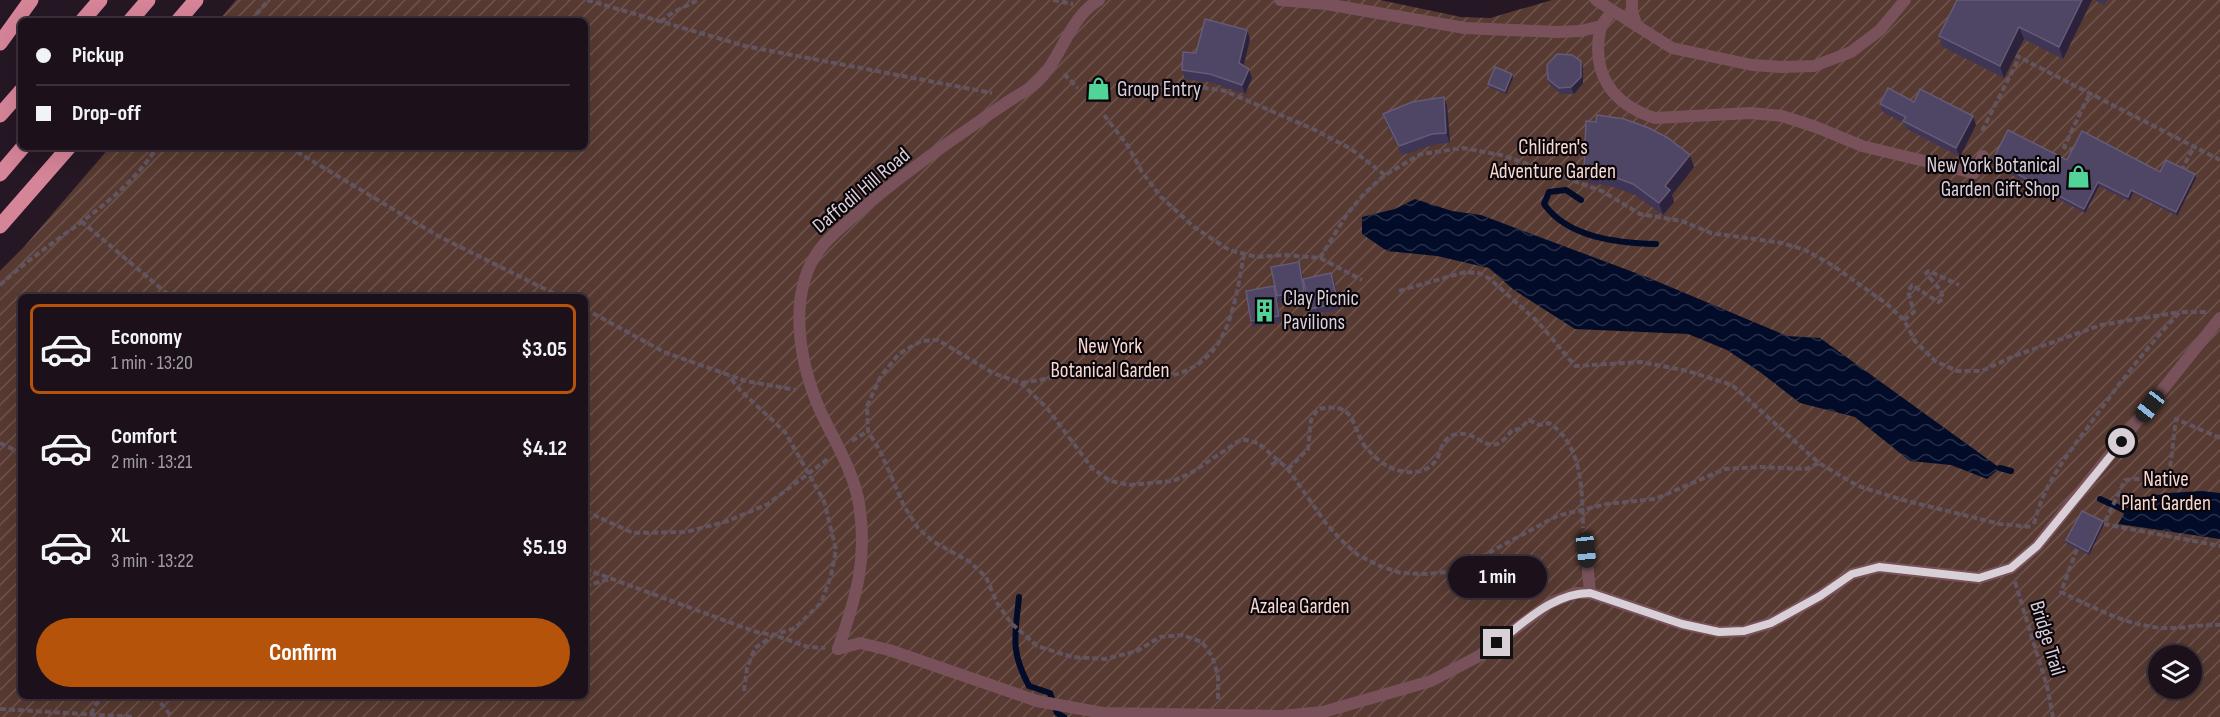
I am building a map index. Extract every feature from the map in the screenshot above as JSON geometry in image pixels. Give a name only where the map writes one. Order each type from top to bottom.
[{"type":"main road","points":[[0,43],[31,0]]},
{"type":"main road","points":[[85,18],[100,0]]},
{"type":"main road","points":[[133,18],[148,0]]},
{"type":"main road","points":[[181,18],[196,0]]},
{"type":"main road","points":[[0,114],[18,93]]},
{"type":"main road","points":[[0,174],[20,150]]},
{"type":"main road","points":[[0,226],[66,150]]},
{"type":"lane","name":"Daffodil Hill Road","points":[[838,649],[854,602],[863,549],[859,501],[840,449],[818,406],[802,354],[799,305],[807,272],[824,244],[873,200],[1005,103],[1031,87],[1043,75],[1086,10],[1099,0]]},
{"type":"lane","points":[[1280,0],[1326,4],[1465,28],[1558,32],[1601,27]]},
{"type":"lane","points":[[1596,0],[1672,48],[1752,65],[1782,68],[1814,66],[1851,52],[1880,30],[1905,0]]},
{"type":"lane","points":[[1632,0],[1632,12],[1637,26]]},
{"type":"lane","points":[[1612,10],[1601,27],[1598,42],[1599,65],[1604,79],[1614,93],[1629,107],[1642,113],[1655,118],[1751,112],[1782,116],[1862,146],[1974,173],[1983,156]]},
{"type":"lane","points":[[838,649],[860,643],[889,650],[1039,701],[1102,713],[1281,716],[1323,712],[1431,681],[1479,656],[1551,603],[1575,593],[1590,593],[1682,624],[1719,632],[1744,631],[1771,623],[1820,596],[1852,574],[1879,567],[1979,578],[2011,568],[2037,546],[2215,315]]},
{"type":"lane","points":[[1586,550],[1590,593]]},
{"type":"path","points":[[253,18],[269,0]]},
{"type":"path","points":[[587,0],[745,46],[989,92],[997,95],[1005,103]]},
{"type":"path","points":[[661,22],[667,15],[682,10],[697,0]]},
{"type":"path","points":[[1982,131],[2017,56],[2220,160]]},
{"type":"path","points":[[1123,97],[1187,85],[1225,91],[1313,129],[1351,149],[1385,175]]},
{"type":"path","points":[[2075,152],[2064,147],[2090,93]]},
{"type":"path","points":[[1104,115],[1128,146],[1142,172],[1161,197],[1194,227],[1229,250],[1257,257],[1286,255],[1320,258],[1362,280]]},
{"type":"path","points":[[2181,171],[2194,147]]},
{"type":"path","points":[[1320,258],[1347,214],[1385,175],[1421,154],[1463,148],[1501,155],[1525,163],[1542,172],[1602,191],[1640,214],[1682,221],[1711,233],[1782,243],[1805,250],[1832,265],[1887,304],[1904,320],[1916,341],[1935,361],[1957,371],[1982,371],[2014,356],[2100,325],[2132,318],[2180,312],[2215,315]]},
{"type":"path","points":[[0,285],[116,193],[147,162],[155,150]]},
{"type":"path","points":[[294,150],[438,236],[555,294]]},
{"type":"path","points":[[81,221],[167,294]]},
{"type":"path","points":[[1021,383],[1088,372],[1116,372],[1146,380],[1187,372],[1209,356],[1223,338],[1233,311],[1244,254]]},
{"type":"path","points":[[1904,320],[1914,312],[1908,292],[1912,285],[1938,302],[1943,299],[1941,291],[1928,279],[1926,273],[1929,271],[1959,285]]},
{"type":"path","points":[[1399,291],[1465,272],[1479,273],[1490,279],[1539,322],[1575,366],[1641,362],[1688,371],[1732,385],[1819,463],[1858,486],[2000,525],[2052,528]]},
{"type":"path","points":[[588,311],[664,352],[729,376],[814,393]]},
{"type":"path","points":[[2033,527],[2038,507],[2050,480],[2148,346],[2180,312]]},
{"type":"path","points":[[1218,716],[1218,676],[1212,656],[1202,642],[1182,635],[1160,637],[1137,651],[1105,659],[1072,657],[1037,646],[1011,623],[997,603],[986,577],[970,562],[934,542],[918,528],[904,506],[881,453],[868,431],[867,406],[881,376],[899,354],[921,341],[938,340],[993,373],[1021,383],[1047,408],[1092,468],[1110,481],[1130,485],[1173,481],[1191,473],[1242,439],[1258,443],[1288,469],[1341,540],[1358,555],[1401,573],[1427,574],[1455,571],[1557,516],[1607,504],[1654,499],[1725,469],[1759,467],[1806,469],[1819,463]]},
{"type":"path","points":[[729,376],[740,390],[785,432],[807,476],[824,501],[836,549],[831,576],[822,603],[795,628],[774,635],[755,648],[747,668],[744,691]]},
{"type":"path","points":[[1288,469],[1308,449],[1311,420],[1318,409],[1342,408],[1352,417],[1364,445],[1382,463],[1403,472],[1417,473],[1430,467],[1446,439],[1455,434],[1466,434],[1484,445],[1496,445],[1504,441],[1512,430],[1520,429],[1529,420],[1539,425],[1549,423],[1566,436],[1576,461],[1583,528]]},
{"type":"path","points":[[2220,438],[2176,420],[2169,477],[2125,480],[2104,524],[2220,546]]},
{"type":"path","points":[[0,443],[18,452]]},
{"type":"path","points":[[588,512],[633,533],[686,532],[728,521],[768,504],[840,449]]},
{"type":"path","points":[[1271,465],[1280,460]]},
{"type":"path","points":[[2077,549],[2061,592],[2118,617],[2151,627],[2220,625]]},
{"type":"path","name":"Bridge Trail","points":[[2011,568],[2047,686],[2053,717]]},
{"type":"path","points":[[588,570],[756,632],[774,635],[808,647],[838,649]]},
{"type":"path","points":[[588,585],[611,579]]},
{"type":"path","points":[[91,714],[102,699]]},
{"type":"path","points":[[157,699],[172,717]]},
{"type":"path","points":[[0,710],[134,717]]},
{"type":"green space","name":"New York Botanical Garden","points":[[236,0],[1380,0],[1461,17],[1490,18],[1552,0],[2220,0],[2220,717],[0,717],[0,271],[23,248],[107,150],[588,150],[588,18],[221,18]]},
{"type":"water","points":[[1415,199],[1452,211],[1481,215],[1649,278],[1787,336],[1820,338],[2000,468],[1987,479],[1951,465],[1910,461],[1855,417],[1800,403],[1727,350],[1688,334],[1575,329],[1514,290],[1489,268],[1437,256],[1387,251],[1362,234],[1362,217],[1395,209]]},
{"type":"water","points":[[2202,491],[2220,493],[2220,539],[2118,524],[2133,499],[2169,493]]},
{"type":"building","points":[[1957,0],[2082,0],[2059,47],[2019,27],[2000,66],[1939,36]]},
{"type":"building","points":[[1205,19],[1247,30],[1239,63],[1249,69],[1242,85],[1210,74],[1182,70],[1183,52],[1196,53]]},
{"type":"building","points":[[1557,54],[1572,55],[1581,61],[1581,77],[1571,87],[1559,88],[1548,79],[1547,65]]},
{"type":"building","points":[[1495,67],[1512,74],[1505,91],[1488,84]]},
{"type":"building","points":[[1888,88],[1914,102],[1920,89],[1973,116],[1956,148],[1903,121],[1906,117],[1880,104]]},
{"type":"building","points":[[1444,97],[1446,133],[1432,134],[1399,146],[1383,114],[1412,102]]},
{"type":"building","points":[[1597,115],[1624,119],[1649,128],[1668,138],[1690,155],[1665,186],[1670,190],[1659,203],[1633,184],[1606,174],[1584,171],[1586,121],[1596,122]]},
{"type":"building","name":"New York Botanical Garden Gift Shop","points":[[2008,130],[2067,160],[2082,131],[2160,172],[2166,160],[2195,174],[2176,212],[2131,190],[2128,197],[2098,182],[2084,209],[1992,161]]},
{"type":"building","name":"Clay Picnic Pavilions","points":[[1299,262],[1304,291],[1277,296],[1271,267]]},
{"type":"building","name":"Clay Picnic Pavilions","points":[[1331,273],[1338,303],[1310,309],[1303,279]]},
{"type":"building","name":"Clay Picnic Pavilions","points":[[1274,286],[1279,316],[1251,321],[1246,291]]},
{"type":"building","points":[[2082,511],[2103,521],[2088,552],[2066,540]]},
{"type":"waterway","points":[[1581,200],[1566,190],[1549,192],[1544,204],[1554,215],[1580,231],[1610,240],[1656,244]]},
{"type":"waterway","points":[[2000,468],[2011,471]]},
{"type":"waterway","points":[[2100,499],[2126,511]]},
{"type":"waterway","points":[[1019,597],[1015,643],[1019,663],[1029,686],[1050,693],[1057,713],[1064,717]]},
{"type":"place","name":"Group Entry","points":[[1099,89]]},
{"type":"place","name":"New York Botanical Garden Gift Shop","points":[[2078,177]]},
{"type":"place","name":"Clay Picnic Pavilions","points":[[1265,310]]},
{"type":"route","points":[[1497,643],[1551,603],[1575,593],[1590,593],[1682,624],[1719,632],[1744,631],[1771,623],[1820,596],[1852,574],[1879,567],[1979,578],[2011,568],[2037,546],[2122,442]]},
{"type":"park label","name":"Chlidren's Adventure Garden","points":[[1553,159]]},
{"type":"park label","name":"Native Plant Garden","points":[[2166,491]]},
{"type":"park label","name":"Azalea Garden","points":[[1300,606]]}]
